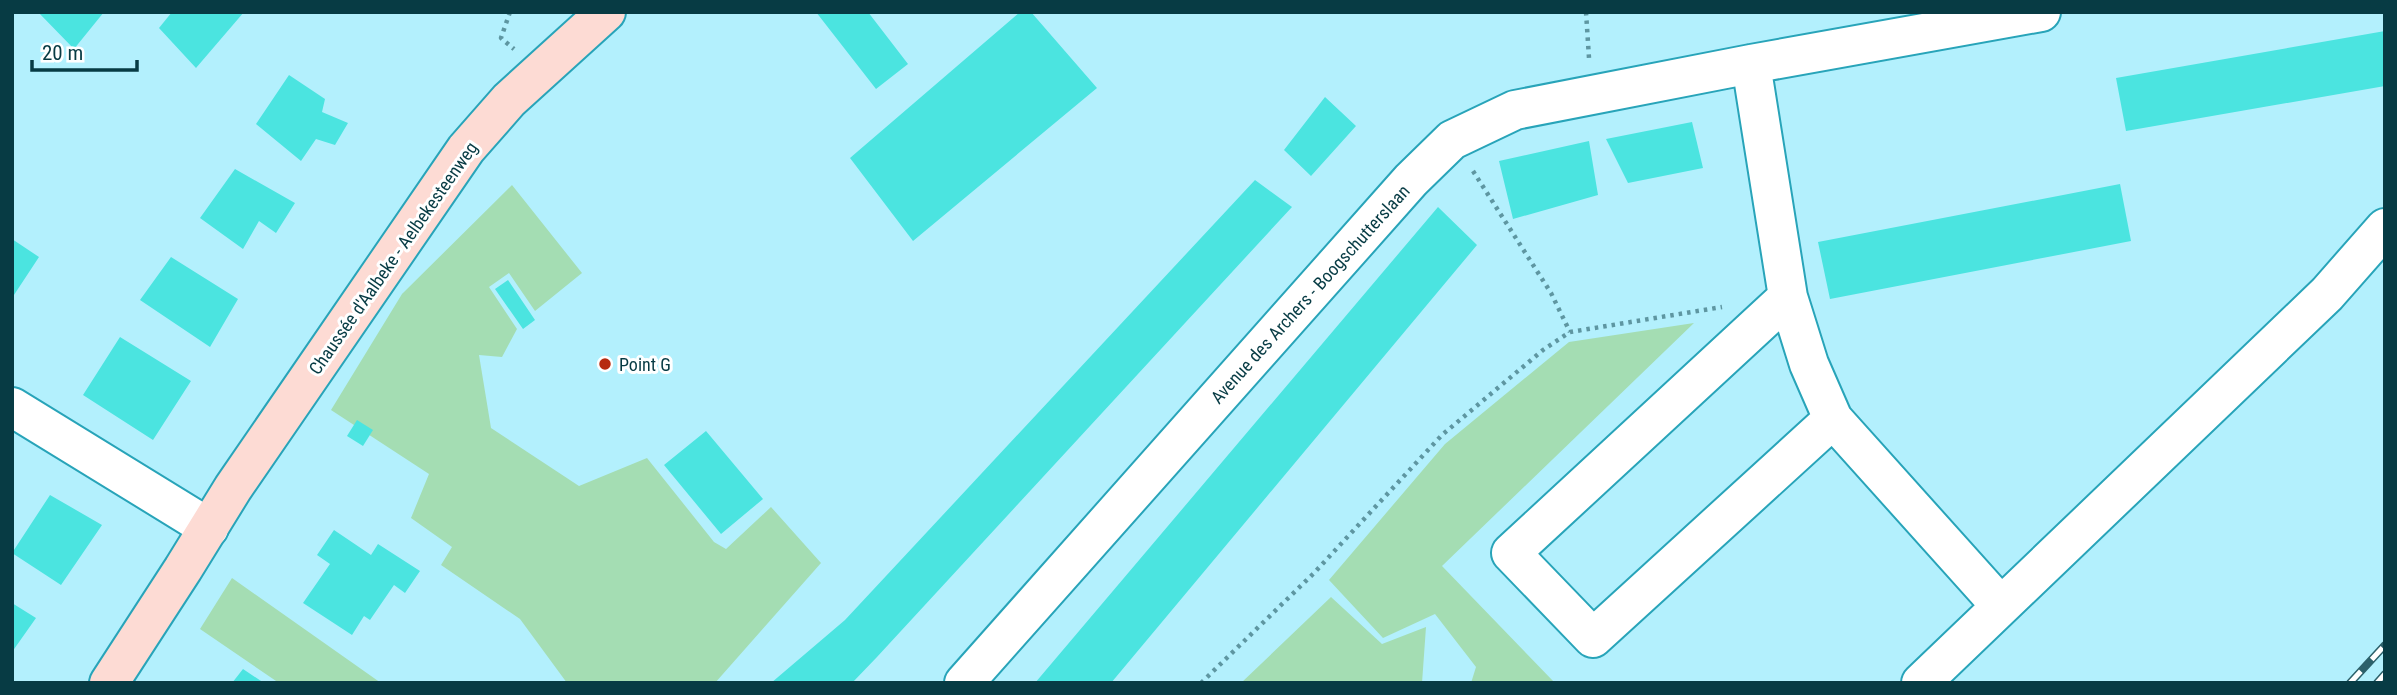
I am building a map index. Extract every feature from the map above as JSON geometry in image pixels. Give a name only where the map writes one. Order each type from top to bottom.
[{"type":"main road","name":"Chaussée d'Aalbeke - Aelbekesteenweg","points":[[109,683],[256,454],[466,149],[509,100],[595,15]]},
{"type":"street","name":"Avenue des Archers - Boogschutterslaan","points":[[964,683],[1411,180],[1452,140],[1515,110],[2041,12]]},
{"type":"street","points":[[1751,64],[1788,297],[1809,364],[1833,419],[2000,605]]},
{"type":"street","points":[[1921,683],[2327,294],[2385,228]]},
{"type":"street","points":[[1788,297],[1511,553],[1593,638],[1833,419]]},
{"type":"street","points":[[12,407],[209,528]]},
{"type":"path","points":[[1586,12],[1591,94]]},
{"type":"path","points":[[1452,140],[1551,293],[1570,332]]},
{"type":"path","points":[[1200,683],[1314,573],[1442,435],[1543,350],[1570,332],[1788,297]]},
{"type":"green space","points":[[512,185],[582,273],[535,311],[509,273],[489,287],[517,329],[502,357],[479,355],[491,428],[579,486],[647,458],[714,542],[726,549],[771,507],[821,563],[715,683],[567,683],[520,619],[441,565],[452,547],[411,518],[429,474],[331,410],[402,294]]},
{"type":"green space","points":[[1694,323],[1442,566],[1555,683],[1471,683],[1476,667],[1435,614],[1383,638],[1329,580],[1445,444],[1569,342]]},
{"type":"green space","points":[[232,578],[381,683],[279,683],[200,629]]},
{"type":"green space","points":[[1331,597],[1382,644],[1426,627],[1422,683],[1241,683]]},
{"type":"building","points":[[38,12],[104,12],[74,49]]},
{"type":"building","points":[[172,12],[244,12],[196,68],[159,28]]},
{"type":"building","points":[[816,12],[868,12],[908,64],[876,89]]},
{"type":"building","points":[[1020,12],[1031,12],[1097,88],[913,241],[850,158]]},
{"type":"building","points":[[2385,31],[2385,86],[2126,131],[2116,78]]},
{"type":"building","points":[[289,75],[325,99],[322,112],[348,123],[335,145],[316,139],[301,161],[256,124]]},
{"type":"building","points":[[1325,97],[1356,126],[1311,176],[1284,150]]},
{"type":"building","points":[[1692,122],[1703,168],[1628,183],[1606,139]]},
{"type":"building","points":[[1589,141],[1598,195],[1513,219],[1499,161]]},
{"type":"building","points":[[235,169],[295,203],[276,233],[259,221],[243,249],[200,218]]},
{"type":"building","points":[[1255,180],[1292,207],[852,683],[771,683],[845,620]]},
{"type":"building","points":[[2120,184],[2131,241],[1830,299],[1818,242]]},
{"type":"building","points":[[1438,207],[1477,245],[1111,683],[1035,683]]},
{"type":"building","points":[[12,239],[39,257],[12,298]]},
{"type":"building","points":[[171,257],[238,299],[210,347],[140,300]]},
{"type":"building","points":[[508,280],[535,320],[523,329],[495,289]]},
{"type":"building","points":[[120,337],[191,381],[153,440],[83,395]]},
{"type":"building","points":[[357,420],[373,430],[363,446],[347,436]]},
{"type":"building","points":[[706,431],[763,499],[721,534],[664,465]]},
{"type":"building","points":[[50,495],[102,525],[61,585],[12,553]]},
{"type":"building","points":[[334,530],[371,555],[378,544],[420,571],[405,593],[394,585],[370,620],[364,616],[352,635],[303,603],[330,564],[317,555]]},
{"type":"building","points":[[12,603],[36,618],[12,652]]},
{"type":"building","points":[[243,669],[264,683],[232,683]]},
{"type":"railway","points":[[2350,683],[2385,645]]},
{"type":"railway","points":[[2377,683],[2385,674]]},
{"type":"place","name":"Point G","points":[[605,364]]}]
